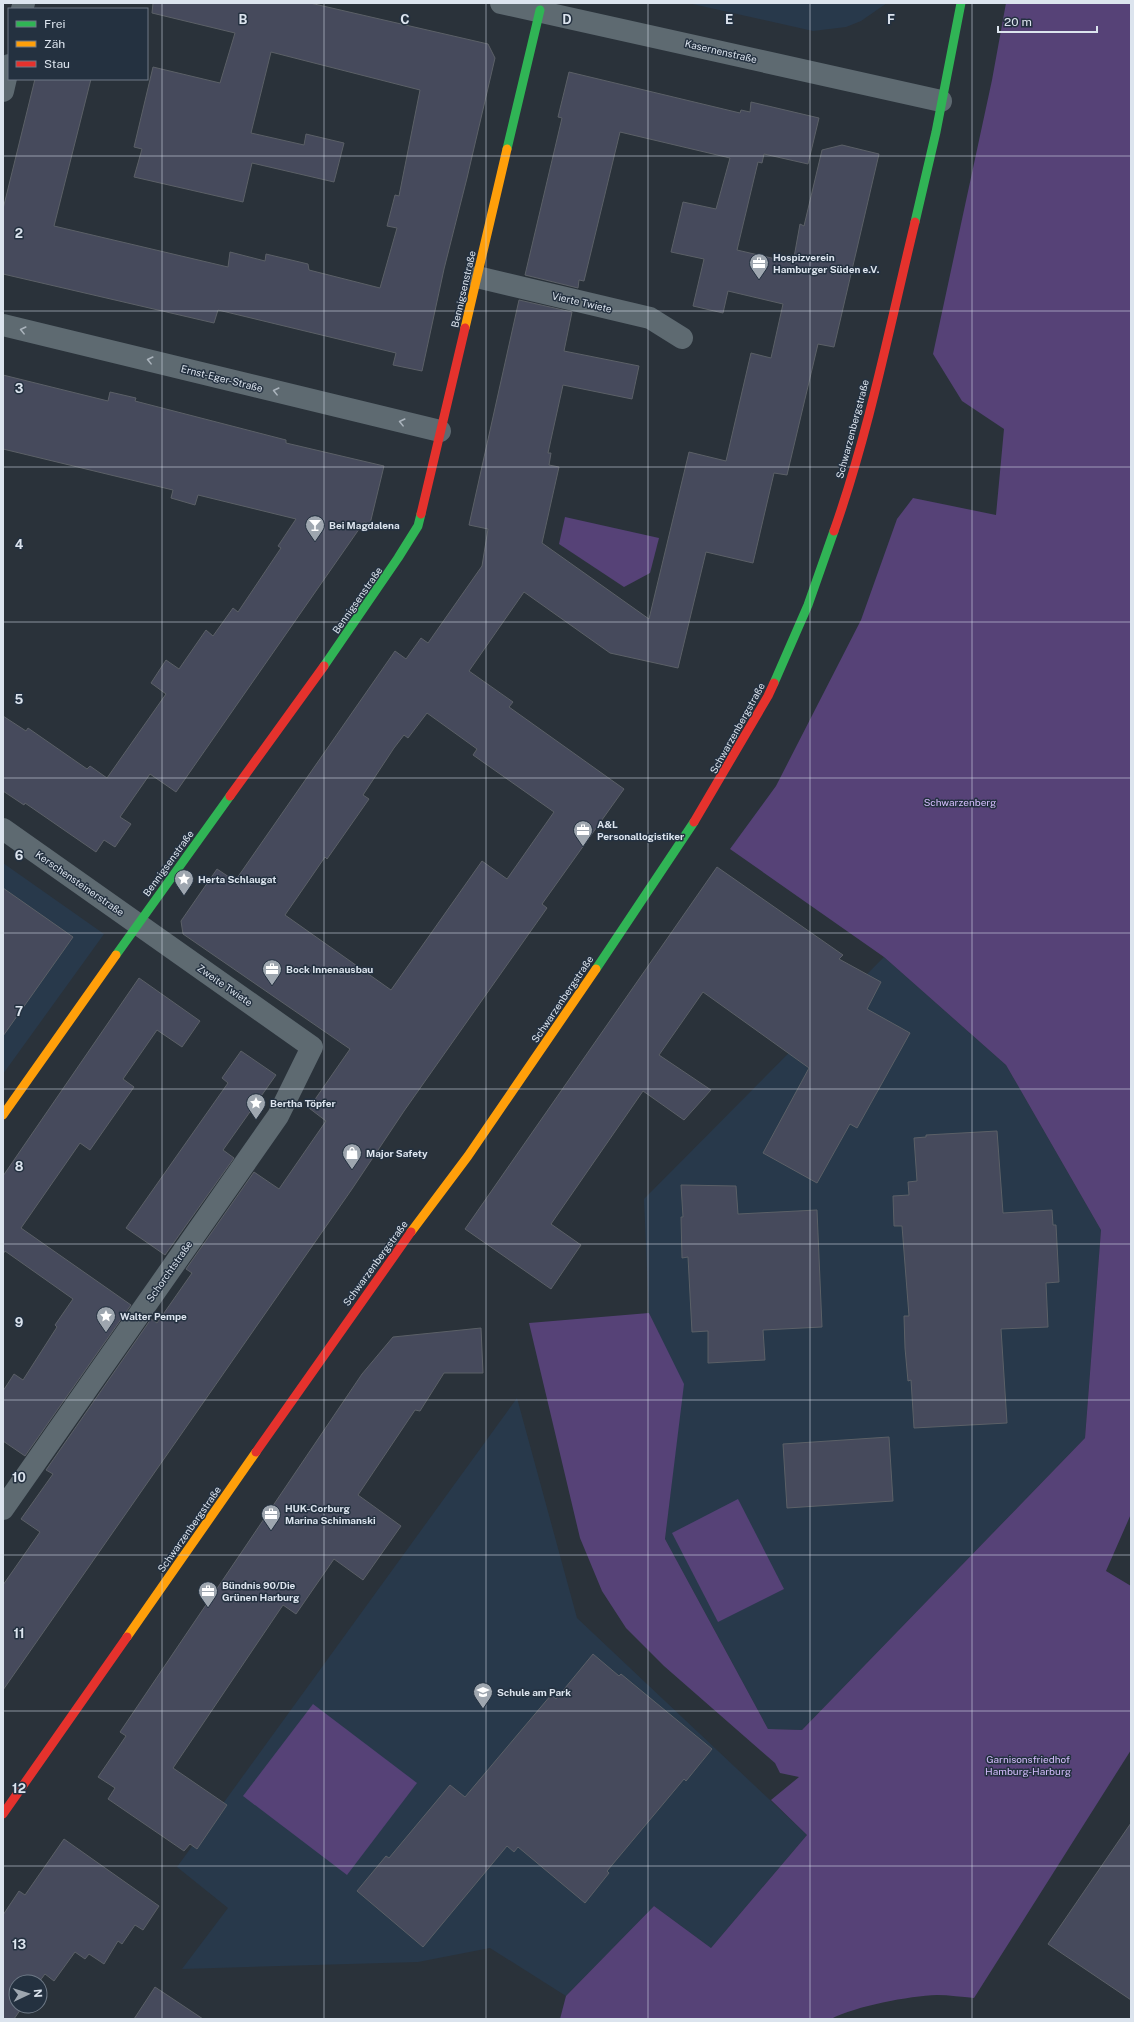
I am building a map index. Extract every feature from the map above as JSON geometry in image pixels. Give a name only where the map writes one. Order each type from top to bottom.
[{"type":"street","name":"Kasernenstraße","points":[[501,3],[540,10],[941,101]]},
{"type":"street","name":"Schwarzenbergstraße","points":[[5,1806],[389,1261],[468,1156],[688,833],[768,696],[808,605],[842,508],[879,373],[936,132],[961,3]]},
{"type":"street","name":"Bennigsenstraße","points":[[3,1115],[138,923],[347,633],[397,561],[418,526],[540,10]]},
{"type":"street","points":[[3,91],[8,69]]},
{"type":"street","name":"Vierte Twiete","points":[[477,277],[650,318],[682,338]]},
{"type":"street","name":"Ernst-Eger-Straße","points":[[3,325],[440,431]]},
{"type":"street","name":"Kerschensteinerstraße","points":[[3,829],[138,923]]},
{"type":"street","name":"Zweite Twiete","points":[[138,923],[312,1047]]},
{"type":"street","name":"Schorchtstraße","points":[[3,1509],[278,1116],[312,1047]]},
{"type":"shaded area","points":[[688,3],[887,3],[861,21],[846,27],[813,31]]},
{"type":"shaded area","points":[[3,863],[104,934],[3,1074]]},
{"type":"shaded area","points":[[884,957],[1006,1065],[1101,1230],[1085,1438],[802,1730],[768,1729],[665,1539],[683,1384],[649,1313],[644,1199]]},
{"type":"shaded area","name":"Schule am Park","points":[[517,1398],[577,1618],[807,1835],[711,1948],[654,1906],[566,1996],[490,1948],[418,1962],[182,1969],[228,1908],[177,1867]]},
{"type":"green space","name":"Schwarzenberg","points":[[1006,3],[1131,3],[1131,1514],[1106,1571],[1131,1586],[1131,1750],[974,1998],[937,1995],[912,1997],[868,2006],[831,2019],[560,2019],[566,1996],[654,1906],[711,1948],[807,1835],[771,1800],[799,1777],[780,1773],[775,1763],[664,1666],[626,1628],[602,1591],[580,1538],[529,1323],[649,1313],[684,1384],[665,1539],[768,1729],[802,1730],[1085,1438],[1101,1230],[1006,1065],[884,957],[730,849],[776,786],[861,620],[897,519],[913,498],[996,515],[1004,429],[962,401],[933,354],[992,80]]},
{"type":"green space","points":[[565,517],[659,538],[650,573],[624,587],[559,544]]},
{"type":"green space","points":[[738,1499],[784,1589],[718,1622],[672,1533]]},
{"type":"green space","points":[[313,1704],[417,1783],[347,1875],[243,1796]]},
{"type":"building","points":[[153,3],[310,3],[488,44],[495,58],[444,269],[422,371],[393,365],[396,353],[218,310],[214,323],[3,274],[3,209],[35,80],[91,80],[54,226],[228,267],[230,252],[265,261],[266,254],[308,264],[309,270],[380,288],[397,228],[387,226],[395,195],[399,196],[420,90],[271,52],[251,133],[304,145],[306,134],[344,143],[334,182],[252,163],[243,202],[134,177],[142,149],[134,147],[153,67],[220,83],[235,33],[152,13]]},
{"type":"building","points":[[569,72],[740,113],[741,110],[750,112],[751,102],[819,118],[808,164],[764,154],[762,163],[758,162],[737,250],[793,263],[800,224],[804,226],[822,150],[842,145],[879,154],[834,347],[818,344],[787,475],[774,473],[753,563],[706,552],[678,668],[610,653],[524,592],[469,671],[513,702],[509,707],[624,789],[542,904],[547,908],[404,1111],[352,1189],[3,1690],[3,1585],[40,1532],[21,1519],[53,1474],[46,1470],[151,1319],[157,1323],[192,1273],[186,1269],[254,1172],[279,1189],[326,1121],[309,1108],[350,1049],[183,934],[181,921],[217,869],[235,881],[395,651],[406,659],[421,638],[428,643],[482,566],[488,529],[469,525],[519,300],[572,312],[564,351],[639,366],[632,399],[563,385],[548,453],[551,453],[549,465],[559,467],[542,543],[649,619],[689,452],[726,461],[751,353],[771,358],[783,304],[728,291],[723,313],[693,306],[704,259],[671,252],[683,202],[716,209],[730,158],[620,132],[584,281],[579,280],[578,288],[525,275],[562,118],[558,117]],"holes":[[[427,713],[477,749],[473,755],[554,812],[507,879],[482,861],[391,990],[285,915],[325,857],[327,859],[369,799],[363,795],[394,748],[404,735],[408,738]]]},
{"type":"building","points":[[3,375],[108,401],[110,392],[136,398],[135,401],[286,440],[286,443],[384,466],[370,524],[364,522],[176,792],[150,774],[120,817],[131,824],[115,847],[104,840],[96,852],[25,803],[24,805],[3,791],[3,716],[26,731],[28,728],[87,769],[90,766],[107,778],[166,694],[151,683],[166,660],[179,669],[206,630],[213,636],[233,608],[238,612],[281,548],[278,546],[296,519],[198,495],[195,505],[171,498],[173,490],[3,449]]},
{"type":"building","points":[[717,867],[843,955],[839,959],[881,982],[867,1009],[910,1033],[857,1128],[850,1124],[817,1183],[763,1153],[809,1068],[703,992],[659,1055],[711,1090],[684,1120],[643,1091],[551,1224],[581,1245],[551,1289],[465,1229]]},
{"type":"building","points":[[3,888],[73,937],[3,1036]]},
{"type":"building","points":[[139,978],[200,1021],[182,1047],[157,1030],[123,1079],[134,1087],[90,1150],[80,1143],[21,1228],[131,1305],[25,1456],[3,1441],[3,1391],[14,1374],[23,1380],[57,1327],[55,1325],[73,1299],[5,1251],[3,1254],[3,1176]]},
{"type":"building","points":[[241,1051],[276,1075],[223,1150],[234,1158],[165,1255],[126,1228],[228,1083],[222,1078]]},
{"type":"building","points":[[997,1131],[1003,1213],[1052,1210],[1053,1225],[1056,1225],[1059,1282],[1046,1283],[1048,1327],[1001,1329],[1007,1423],[914,1428],[911,1380],[908,1381],[905,1348],[904,1316],[909,1316],[902,1226],[894,1226],[893,1196],[909,1195],[908,1182],[917,1181],[914,1138],[926,1137],[926,1135]]},
{"type":"building","points":[[681,1185],[736,1186],[738,1214],[817,1210],[822,1327],[763,1330],[765,1360],[708,1363],[708,1331],[692,1332],[688,1257],[682,1258],[681,1217],[683,1217]]},
{"type":"building","points":[[481,1328],[483,1373],[444,1373],[420,1411],[415,1410],[358,1495],[401,1526],[363,1580],[334,1559],[296,1614],[283,1605],[173,1768],[227,1805],[197,1849],[190,1844],[184,1851],[108,1799],[115,1788],[98,1777],[126,1736],[120,1732],[362,1374],[393,1337]]},
{"type":"building","points":[[889,1437],[893,1501],[787,1508],[783,1444]]},
{"type":"building","points":[[593,1654],[619,1676],[621,1674],[712,1749],[686,1781],[684,1779],[607,1871],[609,1873],[585,1903],[518,1847],[514,1852],[507,1846],[423,1947],[357,1891],[386,1856],[389,1858],[450,1785],[465,1797],[551,1695],[556,1699]]},
{"type":"building","points":[[1131,1823],[1131,2000],[1048,1944]]},
{"type":"building","points":[[64,1839],[159,1906],[143,1930],[135,1925],[122,1944],[118,1941],[104,1964],[89,1954],[85,1959],[75,1952],[54,1981],[48,1976],[48,1974],[8,1974],[8,2014],[17,2014],[14,2019],[3,2019],[3,1915],[19,1891],[25,1895]]},
{"type":"building","points":[[155,1987],[203,2019],[134,2019]]},
{"type":"traffic: fast","points":[[915,222],[936,132],[961,3]]},
{"type":"traffic: fast","points":[[507,149],[540,10]]},
{"type":"traffic: fast","points":[[324,666],[398,558],[418,526],[421,514]]},
{"type":"traffic: fast","points":[[774,683],[808,605],[834,531]]},
{"type":"traffic: fast","points":[[116,955],[230,796]]},
{"type":"traffic: fast","points":[[596,969],[694,822]]},
{"type":"traffic: slow","points":[[465,328],[507,149]]},
{"type":"traffic: slow","points":[[3,1115],[116,955]]},
{"type":"traffic: slow","points":[[411,1232],[468,1156],[596,969]]},
{"type":"traffic: slow","points":[[127,1637],[256,1452]]},
{"type":"traffic: jam","points":[[834,531],[847,494],[868,417],[915,222]]},
{"type":"traffic: jam","points":[[421,514],[465,328]]},
{"type":"traffic: jam","points":[[230,796],[324,666]]},
{"type":"traffic: jam","points":[[694,822],[768,696],[774,683]]},
{"type":"traffic: jam","points":[[256,1452],[411,1232]]},
{"type":"traffic: jam","points":[[3,1814],[127,1637]]},
{"type":"place","name":"Hospizverein Hamburger Süden e.V.","points":[[759,280]]},
{"type":"place","name":"Bei Magdalena","points":[[315,542]]},
{"type":"place","name":"A&L Personallogistiker","points":[[583,847]]},
{"type":"place","name":"Herta Schlaugat","points":[[184,896]]},
{"type":"place","name":"Bock Innenausbau","points":[[272,986]]},
{"type":"place","name":"Bertha Töpfer","points":[[256,1120]]},
{"type":"place","name":"Major Safety","points":[[352,1170]]},
{"type":"place","name":"Walter Pempe","points":[[106,1333]]},
{"type":"place","name":"HUK-Corburg Marina Schimanski","points":[[271,1531]]},
{"type":"place","name":"Bündnis 90/Die Grünen Harburg","points":[[208,1608]]},
{"type":"place","name":"Schule am Park","points":[[483,1709]]},
{"type":"park label","name":"Garnisonsfriedhof Hamburg-Harburg","points":[[1028,1764]]}]
